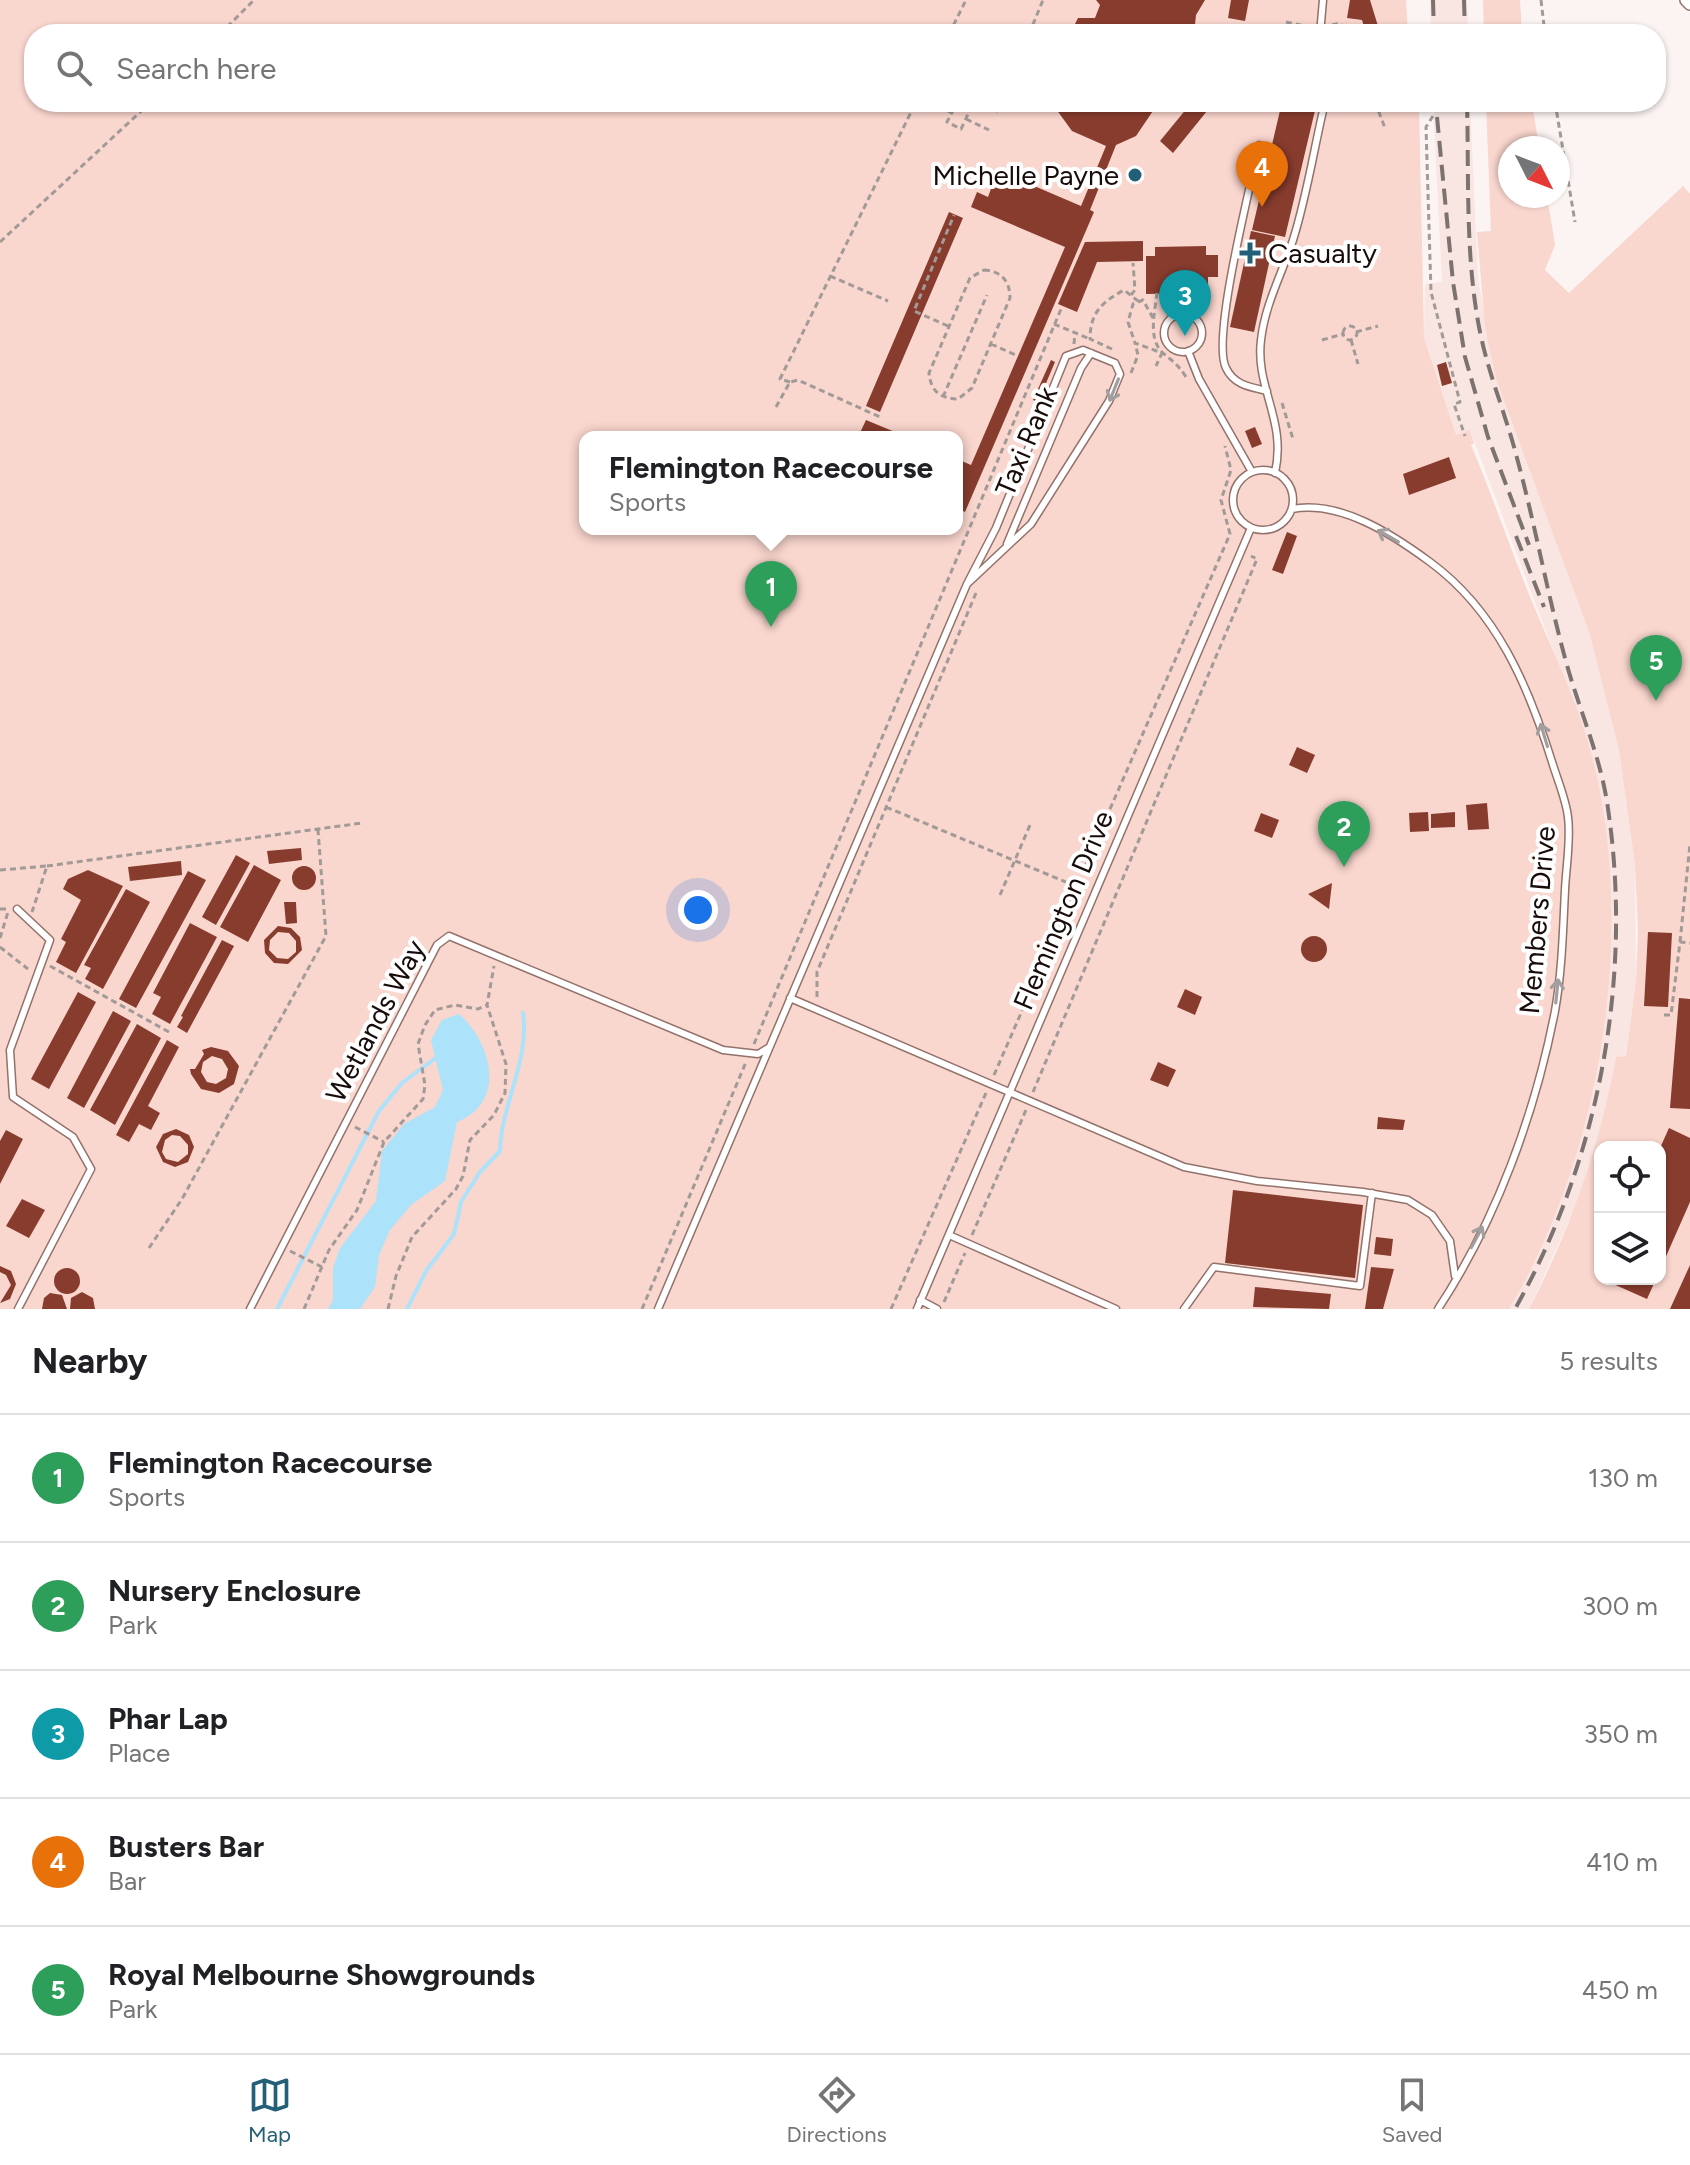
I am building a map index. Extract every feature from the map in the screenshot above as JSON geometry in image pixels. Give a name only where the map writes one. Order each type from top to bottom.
[{"type":"lane","points":[[1321,24],[1323,0]]},
{"type":"lane","points":[[1275,473],[1279,437],[1261,361],[1263,327],[1294,237],[1323,112]]},
{"type":"lane","points":[[1259,145],[1224,323],[1222,357],[1227,372],[1238,382],[1267,391]]},
{"type":"lane","points":[[1178,314],[1190,315],[1202,328],[1201,340],[1188,351],[1175,350],[1166,341],[1167,322],[1178,314]]},
{"type":"lane","points":[[658,1309],[967,584],[996,528],[1066,356],[1083,350],[1115,363],[1120,374],[1109,401],[1031,524],[967,584]]},
{"type":"lane","points":[[1188,351],[1205,390],[1252,472]]},
{"type":"lane","name":"Taxi Rank","points":[[1006,548],[1081,368],[1091,353]]},
{"type":"lane","points":[[1252,472],[1275,473],[1292,491],[1292,509],[1280,525],[1271,529],[1251,528],[1239,517],[1233,501],[1238,484],[1252,472]]},
{"type":"lane","name":"Members Drive","points":[[1292,509],[1317,507],[1351,516],[1422,556],[1459,584],[1503,642],[1535,705],[1568,817],[1555,1010],[1517,1151],[1438,1309]]},
{"type":"lane","name":"Flemington Drive","points":[[917,1309],[1251,528]]},
{"type":"lane","points":[[13,909],[30,920],[50,940],[10,1050],[13,1097],[73,1137],[91,1169],[18,1309]]},
{"type":"lane","name":"Wetlands Way","points":[[250,1309],[437,945],[449,936],[723,1050],[750,1054]]},
{"type":"lane","points":[[790,998],[1184,1167],[1268,1183],[1372,1193],[1408,1200],[1432,1215],[1450,1241],[1455,1258],[1455,1279]]},
{"type":"lane","points":[[750,1054],[769,1047]]},
{"type":"lane","points":[[1184,1309],[1214,1267],[1360,1286],[1372,1193]]},
{"type":"lane","points":[[949,1235],[1116,1309]]},
{"type":"lane","points":[[920,1300],[939,1309]]},
{"type":"path","points":[[230,24],[254,0]]},
{"type":"path","points":[[954,24],[966,0]]},
{"type":"path","points":[[1033,24],[1043,0]]},
{"type":"path","points":[[1541,0],[1544,24]]},
{"type":"path","points":[[1286,22],[1294,24]]},
{"type":"path","points":[[0,242],[140,112]]},
{"type":"path","points":[[880,417],[798,380],[790,382],[780,379],[911,112]]},
{"type":"path","points":[[952,113],[947,122],[961,129],[969,112]]},
{"type":"path","points":[[1379,112],[1385,128]]},
{"type":"path","points":[[1557,112],[1575,222]]},
{"type":"path","points":[[1433,116],[1426,127],[1431,292],[1460,402],[1454,404],[1465,436]]},
{"type":"path","points":[[966,119],[989,130]]},
{"type":"path","points":[[948,326],[914,311],[954,215]]},
{"type":"path","points":[[1131,295],[1135,290],[1133,263]]},
{"type":"path","points":[[984,270],[996,271],[1008,284],[1010,298],[991,344],[972,388],[958,399],[943,397],[931,385],[929,373],[970,278],[984,270]]},
{"type":"path","points":[[830,276],[888,301]]},
{"type":"path","points":[[1090,339],[1090,320],[1104,301],[1124,290],[1138,301]]},
{"type":"path","points":[[1157,293],[1155,342],[1162,353]]},
{"type":"path","points":[[943,397],[987,295]]},
{"type":"path","points":[[1129,378],[1138,355],[1128,322],[1133,304],[1143,300],[1154,319]]},
{"type":"path","points":[[642,1309],[1061,309]]},
{"type":"path","points":[[1054,324],[1114,350]]},
{"type":"path","points":[[1351,340],[1356,332],[1378,326]]},
{"type":"path","points":[[1322,340],[1343,334],[1348,327],[1356,332]]},
{"type":"path","points":[[1343,334],[1351,340],[1358,364]]},
{"type":"path","points":[[1135,343],[1178,363],[1195,392],[1205,390]]},
{"type":"path","points":[[991,344],[1018,356]]},
{"type":"path","points":[[1156,366],[1162,353]]},
{"type":"path","points":[[776,407],[790,382]]},
{"type":"path","points":[[1280,397],[1293,439]]},
{"type":"path","points":[[891,1309],[1226,544],[1231,526],[1221,500],[1231,470],[1224,446],[1233,442]]},
{"type":"path","points":[[939,1309],[1257,559],[1226,544]]},
{"type":"path","points":[[814,1008],[817,972],[978,589]]},
{"type":"path","points":[[886,807],[1094,893]]},
{"type":"path","points":[[0,870],[362,823]]},
{"type":"path","points":[[1000,895],[1030,825]]},
{"type":"path","points":[[149,1248],[182,1199],[326,936],[318,830]]},
{"type":"path","points":[[1664,1015],[1671,1015],[1690,844]]},
{"type":"path","points":[[30,920],[47,866]]},
{"type":"path","points":[[0,938],[13,909]]},
{"type":"path","points":[[1680,942],[1689,941]]},
{"type":"path","points":[[0,947],[38,977]]},
{"type":"path","points":[[388,1309],[396,1276],[412,1237],[456,1189],[463,1176],[470,1140],[494,1115],[505,1093],[506,1064],[487,1005],[488,984],[498,954]]},
{"type":"path","points":[[44,962],[169,1032]]},
{"type":"path","points":[[304,1309],[329,1250],[357,1210],[384,1142],[423,1099],[425,1080],[418,1044],[435,1010],[455,1005],[478,1009],[487,1005]]},
{"type":"path","points":[[346,1122],[384,1142]]},
{"type":"path","points":[[282,1247],[322,1267]]},
{"type":"shaded area","points":[[0,0],[1406,0],[1407,24],[24,24],[24,112],[1419,112],[1424,338],[1456,435],[1470,430],[1474,443],[1471,445],[1583,727],[1604,814],[1611,886],[1610,960],[1603,1034],[1589,1108],[1568,1180],[1541,1247],[1509,1309],[0,1309]]},
{"type":"shaded area","points":[[1430,0],[1467,0],[1468,24],[1431,24]]},
{"type":"shaded area","points":[[1483,0],[1520,0],[1521,24],[1484,24]]},
{"type":"shaded area","points":[[1434,112],[1470,112],[1478,278],[1496,379],[1590,635],[1619,750],[1635,865],[1636,981],[1626,1056],[1616,1057],[1609,1099],[1597,1141],[1594,1141],[1583,1190],[1529,1309],[1509,1309],[1561,1197],[1594,1087],[1608,988],[1610,889],[1604,819],[1589,745],[1470,430],[1456,436],[1424,338],[1425,284],[1442,282]]},
{"type":"shaded area","points":[[1486,112],[1534,112],[1537,136],[1498,136],[1498,208],[1549,208],[1555,245],[1545,270],[1569,293],[1683,186],[1690,194],[1690,1309],[1529,1309],[1571,1217],[1594,1151],[1594,1285],[1666,1285],[1666,1141],[1597,1141],[1616,1057],[1626,1056],[1636,981],[1638,930],[1635,865],[1619,750],[1590,635],[1496,379],[1485,327],[1477,232],[1491,231]]},
{"type":"water","points":[[459,1014],[480,1040],[486,1056],[488,1087],[483,1101],[473,1113],[457,1122],[445,1181],[411,1205],[390,1230],[379,1255],[375,1287],[360,1309],[328,1309],[333,1300],[333,1268],[340,1248],[376,1201],[382,1151],[404,1124],[435,1107],[443,1090],[431,1040],[442,1020]]},
{"type":"building","points":[[1096,0],[1205,0],[1196,15],[1195,24],[1075,24],[1078,18],[1095,18],[1100,5]]},
{"type":"building","points":[[1231,0],[1249,0],[1245,21],[1228,18]]},
{"type":"building","points":[[1350,0],[1370,0],[1377,24],[1363,24],[1362,20],[1347,18]]},
{"type":"building","points":[[1058,112],[1152,112],[1136,136],[1116,145],[1090,210],[1094,212],[965,512],[963,462],[971,465],[1065,247],[971,207],[977,192],[988,197],[992,186],[980,181],[986,168],[1081,206],[1106,146],[1072,131]]},
{"type":"building","points":[[1184,112],[1206,112],[1173,153],[1160,141]]},
{"type":"building","points":[[1280,112],[1315,112],[1285,237],[1252,230]]},
{"type":"building","points":[[949,212],[963,218],[880,412],[866,406]]},
{"type":"building","points":[[1251,231],[1275,236],[1254,332],[1230,327]]},
{"type":"building","points":[[1143,241],[1143,261],[1097,262],[1077,312],[1058,304],[1085,242]]},
{"type":"building","points":[[1206,246],[1206,255],[1218,255],[1218,277],[1208,277],[1208,293],[1146,294],[1146,256],[1155,256],[1155,247]]},
{"type":"building","points":[[1051,360],[1055,362],[1038,402],[1033,400]]},
{"type":"building","points":[[1446,362],[1452,383],[1442,386],[1437,365]]},
{"type":"building","points":[[866,420],[893,431],[861,431]]},
{"type":"building","points":[[1255,427],[1262,444],[1252,448],[1245,431]]},
{"type":"building","points":[[1449,457],[1456,478],[1409,495],[1403,474]]},
{"type":"building","points":[[1287,532],[1297,536],[1283,574],[1272,570]]},
{"type":"building","points":[[1297,747],[1315,755],[1307,773],[1289,765]]},
{"type":"building","points":[[1487,803],[1489,829],[1468,830],[1466,805]]},
{"type":"building","points":[[1428,812],[1429,831],[1410,832],[1409,813]]},
{"type":"building","points":[[1455,812],[1455,827],[1431,828],[1431,814]]},
{"type":"building","points":[[1261,813],[1279,820],[1272,838],[1254,831]]},
{"type":"building","points":[[301,848],[302,860],[269,864],[267,851]]},
{"type":"building","points":[[236,855],[250,863],[216,925],[202,917]]},
{"type":"building","points":[[181,861],[182,875],[130,881],[128,867]]},
{"type":"building","points":[[254,865],[281,880],[248,942],[220,927]]},
{"type":"building","points":[[304,866],[312,870],[316,878],[312,886],[304,890],[296,886],[292,878],[296,870]]},
{"type":"building","points":[[88,870],[123,886],[76,973],[56,962],[66,942],[61,939],[81,900],[63,889],[68,879]]},
{"type":"building","points":[[188,871],[206,880],[136,1008],[119,999]]},
{"type":"building","points":[[1332,883],[1329,909],[1308,894]]},
{"type":"building","points":[[126,889],[150,902],[103,989],[85,979],[91,968],[84,965]]},
{"type":"building","points":[[284,902],[296,902],[297,923],[286,924]]},
{"type":"building","points":[[190,923],[217,937],[170,1024],[152,1014],[161,997],[153,993]]},
{"type":"building","points":[[278,926],[291,928],[300,937],[302,950],[288,964],[274,963],[265,953],[264,940]],"holes":[[[278,932],[289,933],[296,941],[296,952],[288,959],[277,958],[269,950],[270,940]]]},
{"type":"building","points":[[1648,932],[1672,933],[1668,1007],[1644,1006]]},
{"type":"building","points":[[1314,936],[1323,940],[1327,949],[1323,958],[1314,962],[1305,958],[1301,949],[1305,940]]},
{"type":"building","points":[[222,940],[234,946],[187,1033],[177,1027],[181,1016]]},
{"type":"building","points":[[1185,989],[1202,997],[1195,1015],[1177,1007]]},
{"type":"building","points":[[78,992],[96,1002],[49,1089],[31,1079]]},
{"type":"building","points":[[1679,998],[1690,999],[1690,1109],[1670,1108]]},
{"type":"building","points":[[113,1011],[131,1021],[84,1108],[67,1098]]},
{"type":"building","points":[[137,1024],[161,1038],[115,1125],[90,1110]]},
{"type":"building","points":[[167,1040],[179,1047],[148,1106],[160,1113],[151,1130],[139,1124],[129,1142],[116,1135]]},
{"type":"building","points":[[211,1047],[228,1051],[239,1066],[234,1084],[219,1093],[201,1089],[190,1069],[195,1069],[204,1054],[202,1050]],"holes":[[[212,1056],[222,1059],[228,1069],[226,1078],[216,1084],[207,1082],[201,1072],[203,1062]]]},
{"type":"building","points":[[1158,1062],[1176,1070],[1168,1087],[1150,1080]]},
{"type":"building","points":[[1378,1117],[1405,1120],[1403,1130],[1377,1129]]},
{"type":"building","points":[[1669,1128],[1690,1138],[1690,1202],[1666,1256],[1666,1141],[1663,1141]]},
{"type":"building","points":[[176,1129],[189,1135],[194,1147],[188,1162],[175,1167],[163,1162],[156,1147],[163,1134]],"holes":[[[172,1135],[180,1136],[188,1145],[188,1154],[178,1162],[166,1159],[162,1152],[165,1140]]]},
{"type":"building","points":[[6,1130],[23,1139],[0,1184],[0,1141]]},
{"type":"building","points":[[1233,1190],[1363,1205],[1355,1278],[1225,1263]]},
{"type":"building","points":[[22,1199],[45,1210],[29,1238],[6,1226]]},
{"type":"building","points":[[1376,1237],[1393,1239],[1391,1256],[1374,1254]]},
{"type":"building","points":[[1690,1265],[1690,1309],[1670,1309]]},
{"type":"building","points":[[0,1266],[11,1271],[16,1284],[10,1299],[0,1303],[11,1285],[6,1275],[0,1272]]},
{"type":"building","points":[[1371,1267],[1394,1269],[1383,1309],[1365,1309]]},
{"type":"building","points":[[67,1268],[76,1272],[80,1281],[76,1290],[67,1294],[58,1290],[54,1281],[58,1272]]},
{"type":"building","points":[[1616,1285],[1653,1285],[1647,1299]]},
{"type":"building","points":[[1255,1287],[1331,1294],[1329,1309],[1253,1307]]},
{"type":"building","points":[[82,1292],[93,1298],[95,1309],[70,1309],[71,1298]]},
{"type":"building","points":[[50,1293],[62,1295],[67,1309],[42,1309],[44,1298]]},
{"type":"waterway","points":[[407,1309],[426,1271],[454,1234],[461,1202],[480,1172],[500,1151],[505,1116],[522,1048],[523,1013]]},
{"type":"waterway","points":[[277,1309],[379,1111],[402,1083],[437,1057]]},
{"type":"railway","points":[[1433,0],[1434,24]]},
{"type":"railway","points":[[1464,0],[1465,24]]},
{"type":"railway","points":[[1467,112],[1470,247],[1480,332],[1513,442],[1565,658],[1599,765],[1607,802],[1614,867],[1616,933],[1612,998],[1603,1063],[1589,1128],[1569,1190],[1544,1251],[1515,1309]]},
{"type":"railway","points":[[1437,117],[1453,282],[1465,357],[1488,437],[1529,545]]},
{"type":"railway","points":[[1516,536],[1544,607]]},
{"type":"place","name":"Michelle Payne","points":[[1135,175]]},
{"type":"place","name":"Busters Bar","points":[[1262,207]]},
{"type":"place","name":"Casualty","points":[[1250,253]]},
{"type":"place","name":"Phar Lap","points":[[1185,336]]},
{"type":"place","name":"Flemington Racecourse","points":[[771,627]]},
{"type":"place","name":"Royal Melbourne Showgrounds","points":[[1656,701]]},
{"type":"place","name":"Nursery Enclosure","points":[[1344,867]]}]
